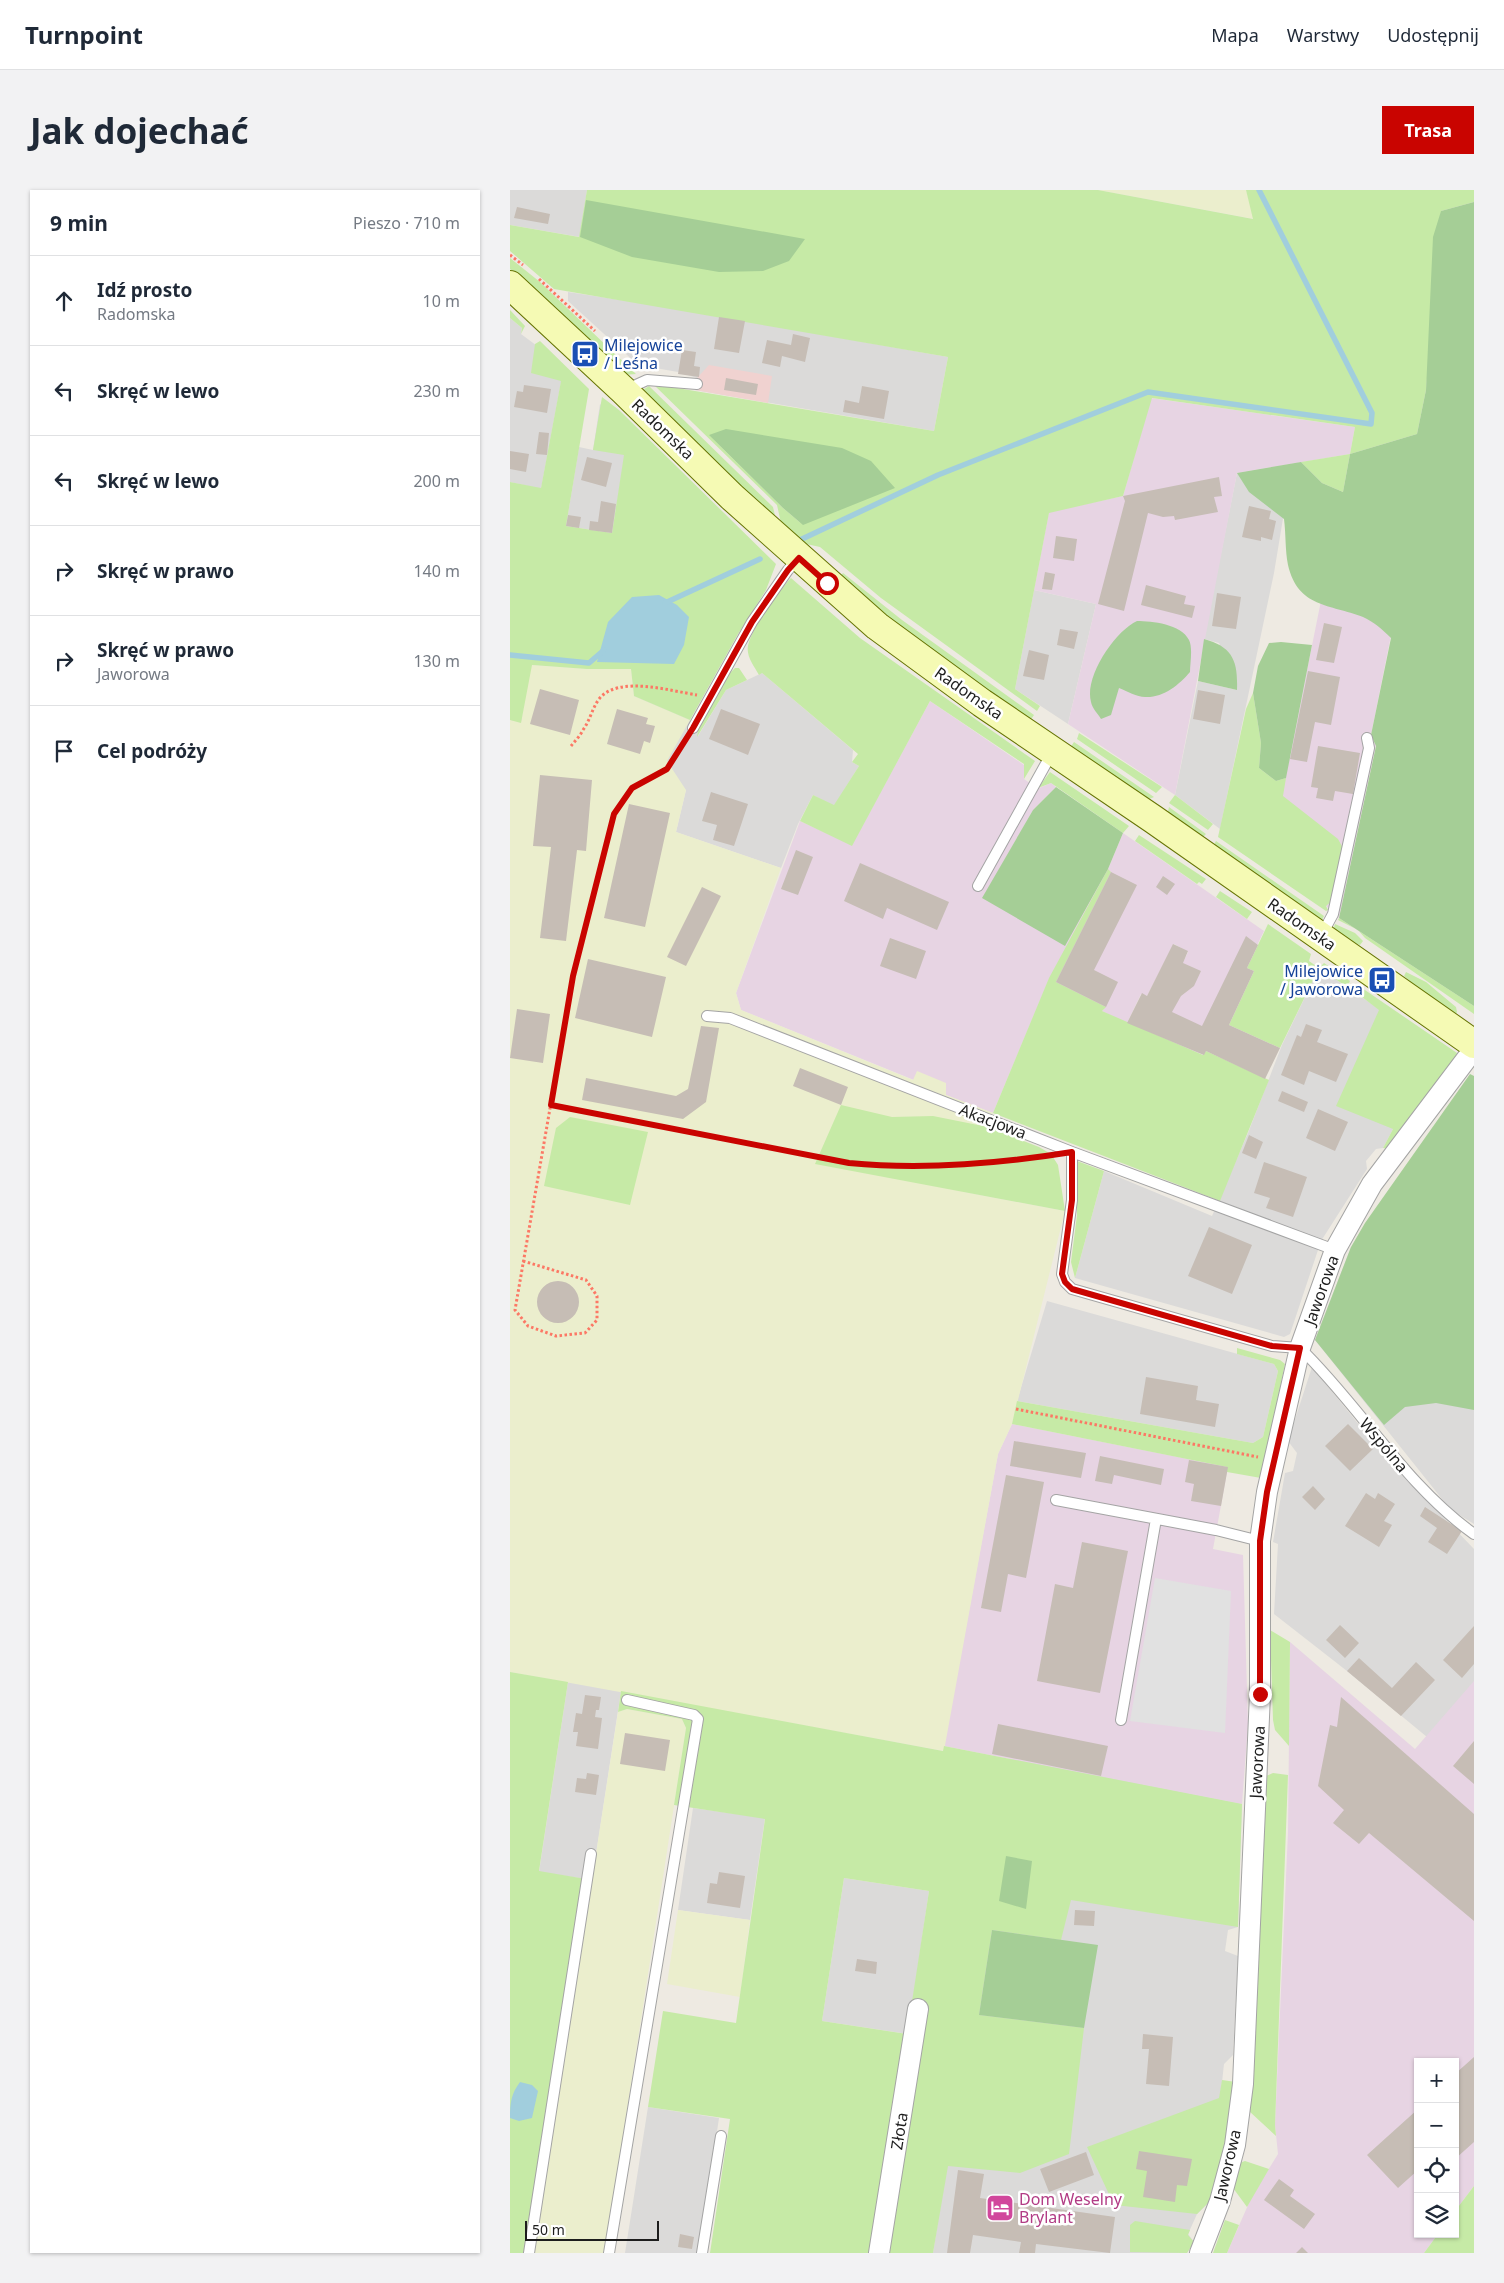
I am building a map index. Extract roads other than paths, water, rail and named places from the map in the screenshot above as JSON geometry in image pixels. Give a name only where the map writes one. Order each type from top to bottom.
[{"type":"main road","name":"Radomska","points":[[522,275],[624,391],[732,496],[799,558],[912,654],[1053,750],[1474,1044]]},
{"type":"street","name":"Jaworowa","points":[[1200,2253],[1220,2202],[1235,2145],[1243,2084],[1260,1694],[1260,1541],[1274,1460],[1300,1348],[1335,1250],[1372,1184],[1474,1049]]},
{"type":"street","name":"Złota","points":[[879,2253],[918,2009]]},
{"type":"lane","points":[[624,391],[646,380],[697,384]]},
{"type":"lane","points":[[693,728],[752,622],[788,570],[799,558]]},
{"type":"lane","points":[[1320,937],[1333,914],[1369,748],[1366,738]]},
{"type":"lane","points":[[978,886],[1053,750]]},
{"type":"lane","name":"Akacjowa","points":[[707,1016],[730,1018],[1072,1152],[1335,1250]]},
{"type":"lane","points":[[1072,1152],[1072,1200],[1062,1274],[1065,1282],[1072,1289],[1272,1346],[1300,1348]]},
{"type":"lane","name":"Wspólna","points":[[1300,1348],[1320,1367],[1402,1467],[1429,1496],[1474,1534]]},
{"type":"lane","points":[[1056,1500],[1260,1541]]},
{"type":"lane","points":[[1121,1720],[1156,1519]]},
{"type":"lane","points":[[609,2253],[698,1719],[694,1715],[627,1700]]},
{"type":"lane","points":[[529,2253],[591,1854]]},
{"type":"lane","points":[[702,2253],[721,2136]]},
{"type":"water","points":[[659,595],[677,605],[689,617],[684,645],[674,664],[597,662],[608,622],[632,597]]},
{"type":"water","points":[[520,2082],[532,2085],[538,2091],[532,2118],[519,2121],[510,2118],[510,2113],[513,2095]]},
{"type":"waterway","points":[[802,539],[938,475],[1148,392],[1371,424],[1372,413],[1259,190]]},
{"type":"waterway","points":[[665,603],[760,559]]},
{"type":"waterway","points":[[510,655],[589,663],[604,650]]},
{"type":"place","name":"Milejowice / Leśna","points":[[585,354]]},
{"type":"place","name":"Milejowice / Jaworowa","points":[[1382,980]]},
{"type":"place","name":"Dom Weselny Brylant","points":[[1000,2208]]}]
